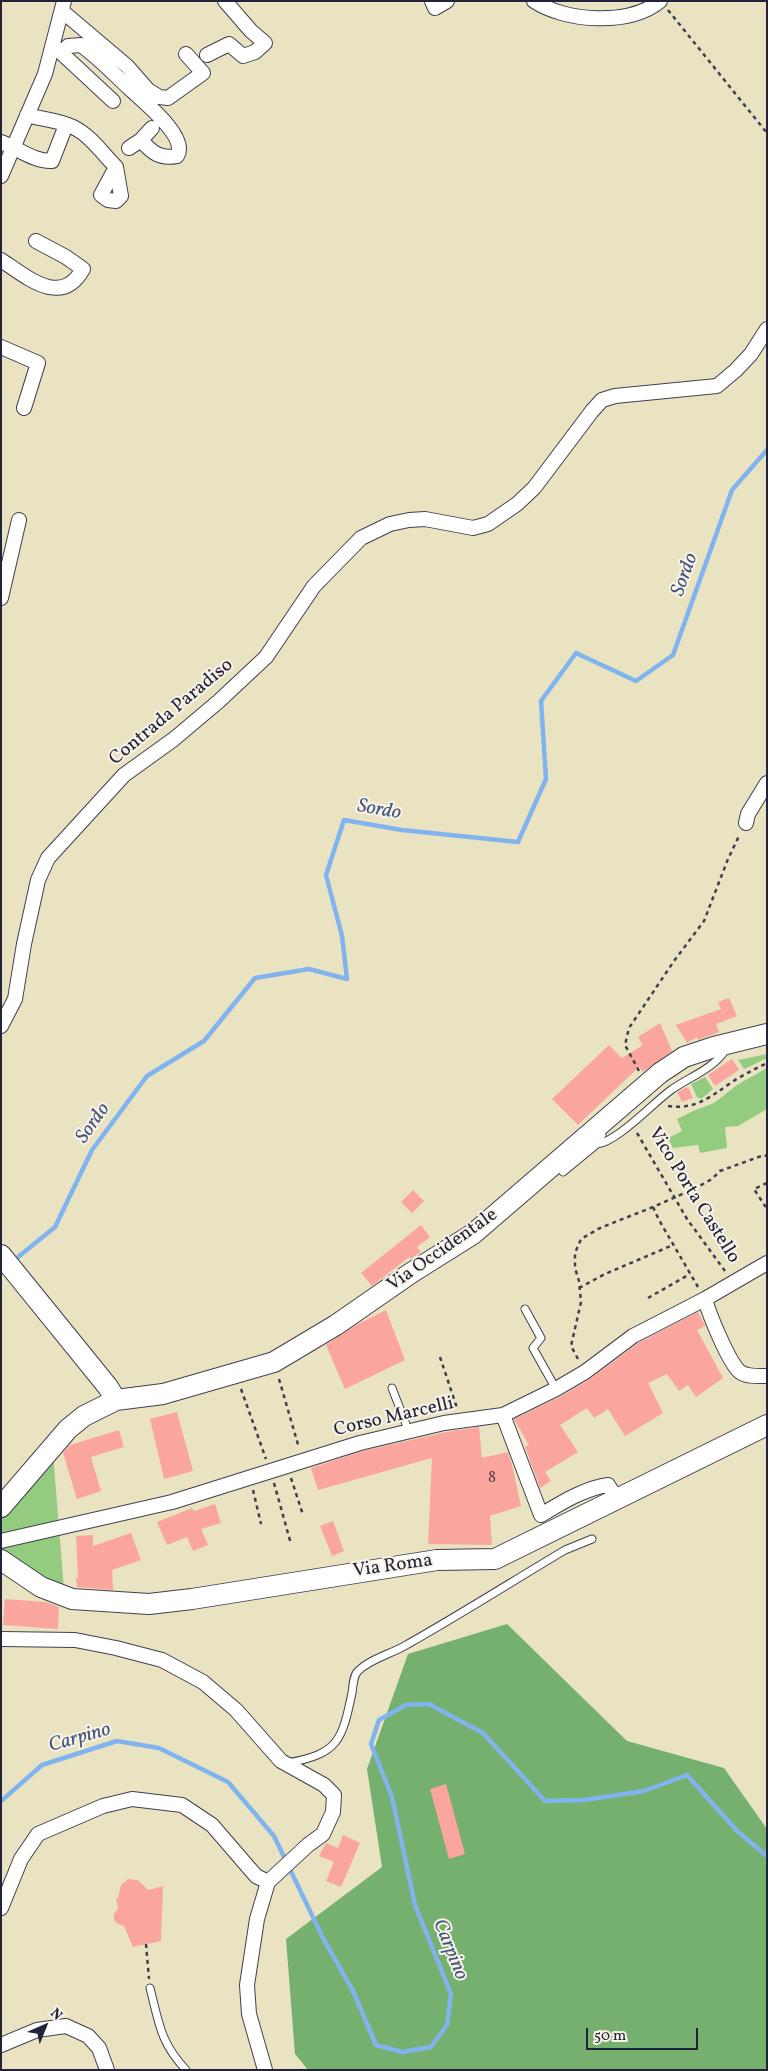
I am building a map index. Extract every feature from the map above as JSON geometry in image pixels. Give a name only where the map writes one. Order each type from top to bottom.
[{"type":"main road","name":"Via Occidentale","points":[[1,1507],[68,1429],[112,1394],[163,1394],[274,1362],[336,1325],[411,1273],[473,1234],[646,1084],[684,1057],[731,1042],[767,1034]]},
{"type":"main road","points":[[1,1255],[112,1394]]},
{"type":"main road","name":"Via Roma","points":[[1,1560],[41,1587],[72,1599],[149,1604],[192,1599],[427,1561],[495,1559],[767,1425]]},
{"type":"street","points":[[207,55],[229,44],[243,56],[255,52],[265,43],[251,31],[225,1]]},
{"type":"street","points":[[432,1],[435,8],[447,1]]},
{"type":"street","points":[[534,1],[558,13],[606,18],[633,14],[663,5]]},
{"type":"street","points":[[1,176],[7,144],[27,115],[57,49],[63,6]]},
{"type":"street","points":[[63,6],[127,66],[148,90],[159,97],[168,98],[203,73],[186,54]]},
{"type":"street","points":[[57,49],[80,45],[98,59],[163,120],[173,134],[180,152],[177,156],[158,156],[135,144],[152,128]]},
{"type":"street","points":[[57,49],[113,102]]},
{"type":"street","points":[[27,115],[81,131],[116,167]]},
{"type":"street","points":[[7,144],[25,154],[46,162],[52,161],[66,125]]},
{"type":"street","points":[[1,260],[22,274],[47,286],[66,288],[77,280],[83,270],[66,257],[36,241]]},
{"type":"street","name":"Contrada Paradiso","points":[[1,1026],[15,999],[24,944],[38,880],[48,858],[124,775],[174,740],[266,657],[278,642],[314,586],[360,538],[390,524],[409,520],[424,519],[473,528],[488,524],[517,504],[534,488],[574,432],[602,400],[615,396],[717,386],[732,374],[751,354],[767,329]]},
{"type":"street","points":[[1,347],[38,364],[24,408]]},
{"type":"street","points":[[1,598],[19,520]]},
{"type":"street","points":[[746,823],[748,814],[767,783]]},
{"type":"street","name":"Corso Marcelli","points":[[1,1541],[172,1502],[360,1443],[461,1421],[503,1415],[556,1389],[585,1372],[632,1336],[705,1299],[767,1263]]},
{"type":"street","points":[[705,1299],[731,1363],[742,1373],[753,1376],[767,1376]]},
{"type":"street","points":[[503,1415],[541,1515],[562,1503],[608,1485],[616,1499]]},
{"type":"street","points":[[1,1639],[75,1640],[162,1660],[203,1682],[236,1710],[281,1761],[324,1785],[334,1796],[333,1812],[323,1834],[308,1844],[271,1879],[257,1918],[247,1985],[249,2014],[266,2070]]},
{"type":"street","points":[[1,1908],[21,1859],[38,1834],[103,1806],[132,1799],[182,1805],[212,1824],[256,1876],[271,1879]]},
{"type":"street","points":[[1,2045],[37,2030],[66,2026],[88,2036],[99,2048],[107,2070]]},
{"type":"lane","points":[[563,1172],[597,1144],[624,1131],[675,1087],[714,1063],[731,1042]]},
{"type":"lane","points":[[597,1144],[596,1141],[610,1125],[611,1115]]},
{"type":"lane","points":[[525,1309],[541,1338],[533,1348],[556,1389]]},
{"type":"lane","points":[[392,1388],[410,1432]]},
{"type":"lane","points":[[286,1763],[300,1761],[329,1749],[336,1743],[346,1720],[356,1673],[367,1663],[399,1650],[565,1550],[592,1539]]},
{"type":"lane","points":[[150,1988],[162,2036],[172,2055],[186,2070]]},
{"type":"path","points":[[663,5],[767,133]]},
{"type":"path","points":[[646,1084],[625,1045],[629,1028],[653,990],[704,921],[728,859],[746,823]]},
{"type":"path","points":[[657,1101],[666,1106],[682,1108],[697,1104],[709,1099],[732,1082],[767,1063]]},
{"type":"path","name":"Vico Porta Castello","points":[[631,1124],[703,1243],[718,1261],[732,1283]]},
{"type":"path","points":[[585,1372],[571,1346],[581,1302],[580,1288],[574,1268],[575,1254],[581,1239],[600,1228],[653,1208],[712,1179],[720,1171],[765,1155],[767,1162]]},
{"type":"path","points":[[767,1183],[754,1189],[767,1209]]},
{"type":"path","points":[[653,1208],[705,1299]]},
{"type":"path","points":[[580,1288],[605,1274],[673,1245]]},
{"type":"path","points":[[648,1298],[690,1274]]},
{"type":"path","points":[[440,1357],[461,1421]]},
{"type":"path","points":[[274,1362],[303,1462]]},
{"type":"path","points":[[235,1373],[271,1472],[291,1544]]},
{"type":"path","points":[[288,1467],[303,1516]]},
{"type":"path","points":[[250,1479],[261,1524]]},
{"type":"path","points":[[146,1944],[150,1988]]},
{"type":"green space","points":[[767,1054],[767,1058],[744,1069],[738,1060]]},
{"type":"green space","points":[[767,1068],[767,1109],[738,1126],[725,1127],[727,1148],[700,1153],[698,1145],[673,1148],[668,1138],[682,1131],[677,1119],[714,1103],[737,1085]]},
{"type":"green space","points":[[705,1077],[713,1089],[701,1099],[697,1097],[691,1084]]},
{"type":"green space","points":[[53,1453],[64,1590],[1,1554],[1,1514]]},
{"type":"green space","points":[[507,1624],[627,1741],[724,1768],[767,1829],[767,2070],[308,2070],[295,2054],[286,1939],[382,1867],[367,1769],[408,1654]]},
{"type":"building","points":[[729,998],[737,1016],[716,1024],[719,1032],[698,1040],[697,1037],[687,1043],[676,1025],[721,1009],[718,1002]]},
{"type":"building","points":[[660,1023],[672,1051],[643,1072],[639,1067],[578,1125],[552,1099],[609,1045],[622,1058],[643,1045],[638,1037]]},
{"type":"building","points":[[732,1059],[739,1070],[715,1086],[708,1075]]},
{"type":"building","points":[[688,1087],[693,1098],[682,1102],[677,1092]]},
{"type":"building","points":[[413,1190],[424,1201],[412,1213],[401,1202]]},
{"type":"building","points":[[421,1225],[430,1237],[417,1247],[421,1252],[410,1259],[409,1257],[372,1286],[361,1273]]},
{"type":"building","points":[[386,1310],[405,1360],[345,1389],[326,1345],[356,1325]]},
{"type":"building","points":[[698,1312],[705,1326],[697,1330],[723,1378],[696,1397],[688,1385],[679,1391],[667,1374],[648,1383],[663,1413],[625,1436],[608,1409],[594,1418],[587,1408],[560,1425],[578,1452],[545,1472],[551,1481],[540,1488],[525,1447],[528,1445],[530,1447],[514,1419],[560,1397],[590,1379],[638,1343]]},
{"type":"building","points":[[177,1412],[193,1471],[164,1479],[150,1419]]},
{"type":"building","points":[[479,1427],[482,1458],[508,1452],[521,1506],[490,1516],[492,1545],[428,1544],[432,1458],[318,1490],[311,1468],[362,1451],[446,1432]]},
{"type":"building","points":[[119,1430],[124,1447],[91,1457],[101,1491],[77,1499],[63,1453],[70,1445]]},
{"type":"building","points":[[215,1504],[221,1523],[201,1529],[208,1545],[193,1551],[187,1537],[167,1545],[157,1522],[192,1508],[194,1511]]},
{"type":"building","points":[[333,1521],[344,1551],[332,1556],[320,1526]]},
{"type":"building","points":[[131,1533],[141,1560],[112,1570],[113,1590],[77,1587],[76,1536],[93,1535],[93,1546]]},
{"type":"building","points":[[5,1599],[46,1602],[59,1607],[58,1629],[3,1625]]},
{"type":"building","points":[[446,1784],[465,1854],[449,1859],[430,1789]]},
{"type":"building","points":[[343,1835],[360,1843],[341,1887],[326,1881],[334,1862],[319,1856],[326,1843],[338,1848]]},
{"type":"building","points":[[128,1879],[138,1880],[148,1890],[163,1886],[161,1941],[133,1947],[124,1926],[114,1920],[114,1914],[118,1908],[116,1899],[118,1898],[121,1885]]},
{"type":"waterway","name":"Sordo","points":[[12,1262],[55,1227],[92,1150],[147,1076],[204,1041],[255,978],[309,969],[347,979],[342,936],[326,875],[344,820],[402,830],[518,842],[546,779],[541,701],[576,653],[636,681],[673,655],[732,490],[767,450]]},
{"type":"waterway","name":"Carpino","points":[[1,1801],[42,1765],[117,1741],[159,1748],[228,1782],[274,1836],[322,1936],[353,1991],[376,2045],[402,2052],[431,2047],[447,2025],[451,1994],[415,1905],[392,1797],[371,1744],[379,1720],[406,1705],[429,1704],[483,1733],[545,1801],[584,1800],[644,1791],[687,1775],[737,1831],[767,1856]]}]
